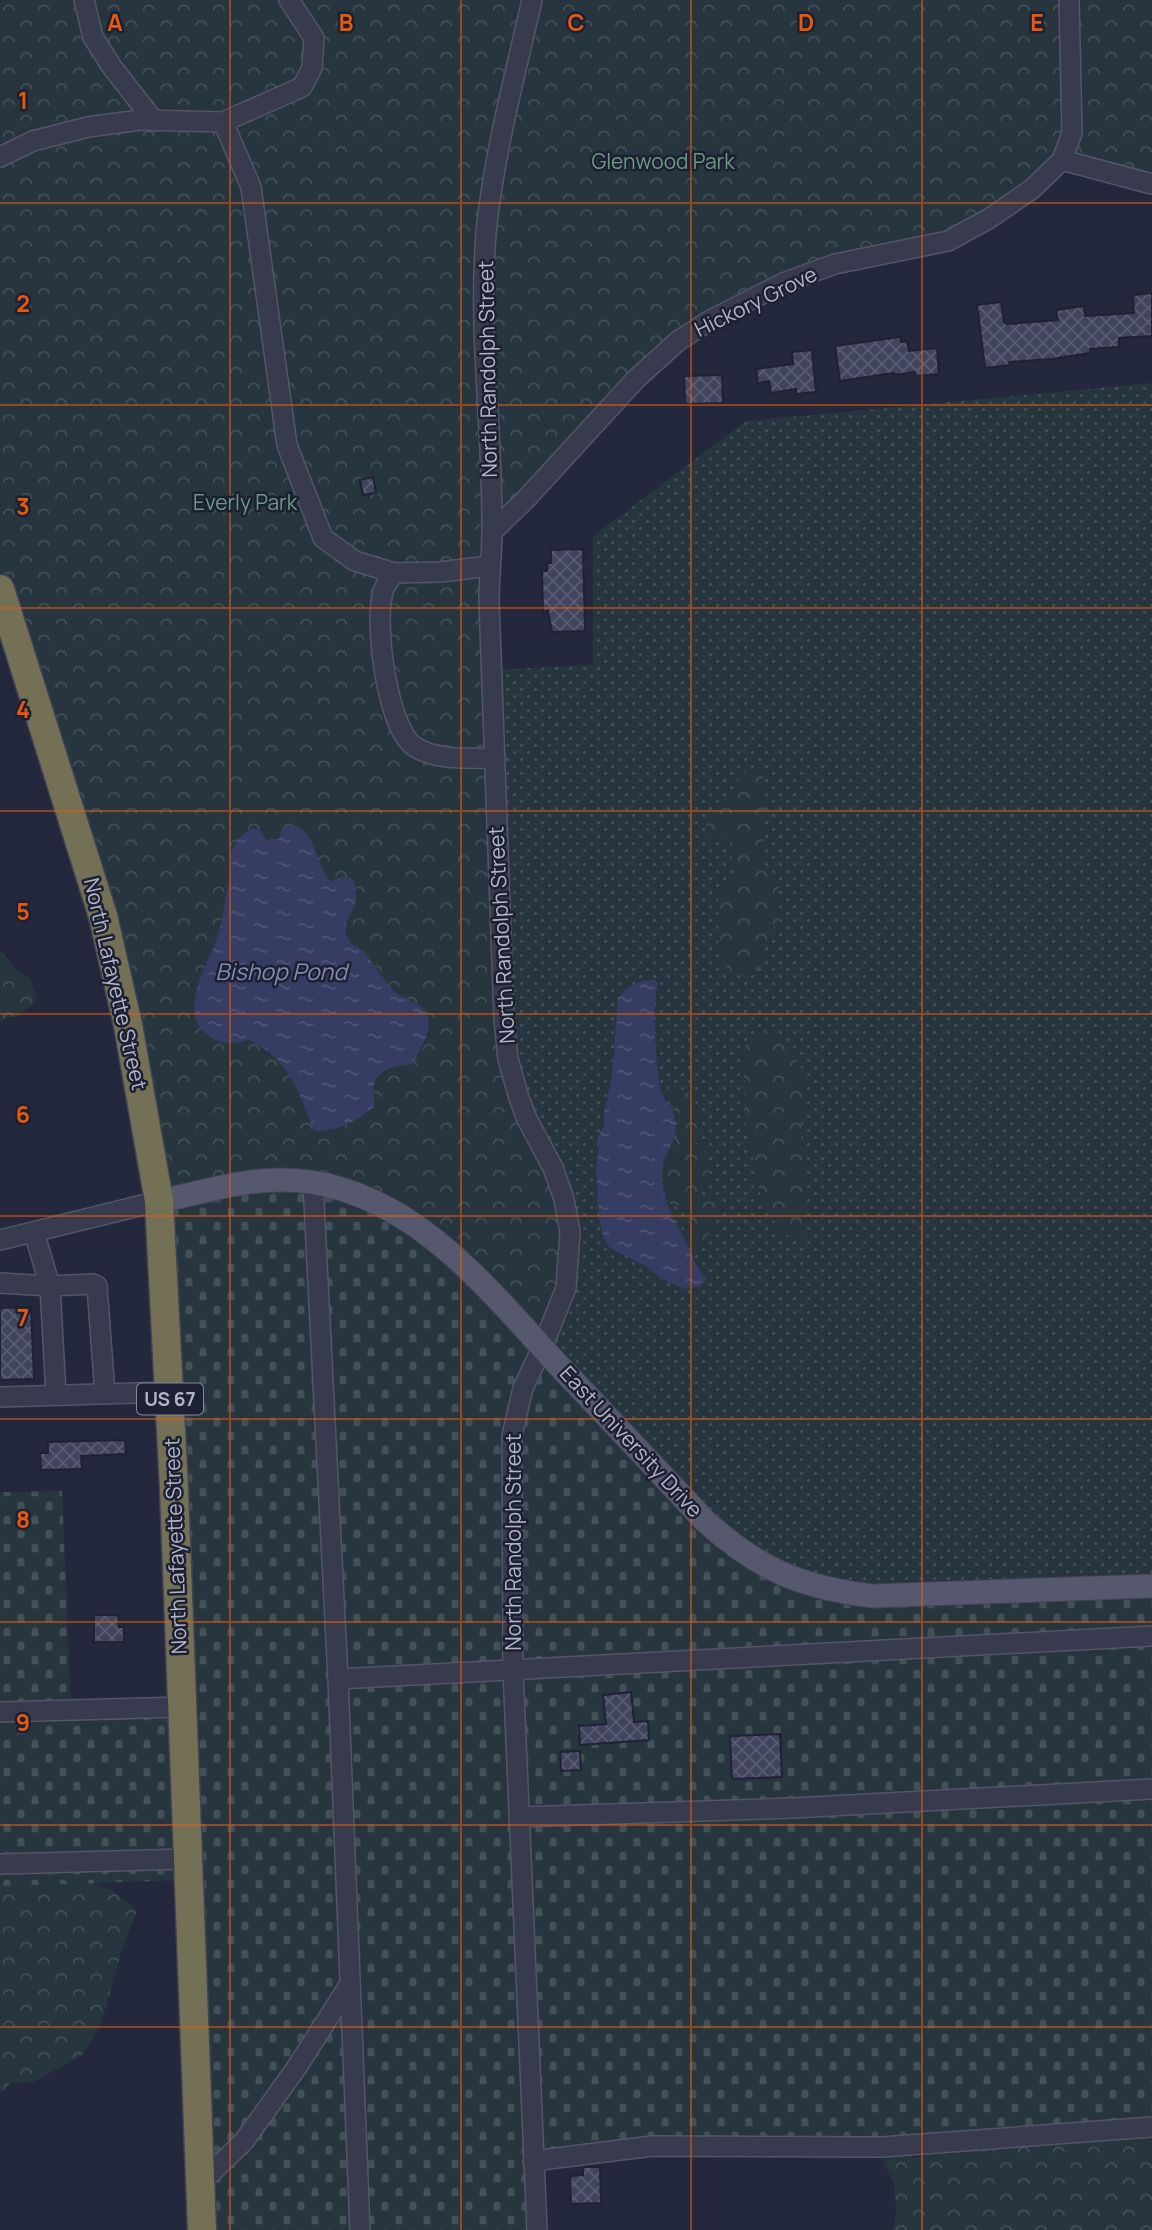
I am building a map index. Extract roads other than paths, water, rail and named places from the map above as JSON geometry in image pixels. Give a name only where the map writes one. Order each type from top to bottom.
[{"type":"highway","name":"North Lafayette Street","points":[[0,589],[103,916],[128,1025],[159,1201],[202,2230]]},
{"type":"main road","name":"East University Drive","points":[[159,1201],[243,1181],[276,1179],[313,1183],[366,1199],[424,1231],[457,1258],[705,1521],[746,1556],[786,1576],[828,1589],[873,1595],[1152,1586]]},
{"type":"street","points":[[84,0],[93,37],[112,67],[154,121]]},
{"type":"street","points":[[0,157],[33,141],[88,127],[140,120],[223,122],[302,87],[312,68],[314,38],[289,0]]},
{"type":"street","name":"North Randolph Street","points":[[532,0],[509,102],[486,233],[483,313],[492,532],[489,566],[504,1019],[508,1059],[526,1117],[553,1168],[564,1199],[570,1231],[566,1287],[523,1388],[512,1436],[513,1670],[537,2230]]},
{"type":"street","points":[[1069,0],[1072,133],[1062,160],[1152,184]]},
{"type":"street","points":[[223,122],[251,187],[287,445],[323,538],[355,561],[394,573],[440,572],[489,566]]},
{"type":"street","name":"Hickory Grove","points":[[492,532],[526,499],[636,379],[678,341],[709,321],[783,283],[835,264],[948,241],[1012,204],[1062,160]]},
{"type":"street","points":[[394,573],[383,591],[380,629],[384,671],[397,725],[413,746],[436,755],[460,759],[495,758]]},
{"type":"street","points":[[313,1183],[338,1679],[360,2230]]},
{"type":"street","points":[[0,1240],[159,1201]]},
{"type":"street","points":[[34,1232],[50,1286],[56,1395]]},
{"type":"street","points":[[0,1283],[97,1286],[105,1394]]},
{"type":"street","points":[[0,1397],[169,1392]]},
{"type":"street","points":[[338,1679],[1152,1636]]},
{"type":"street","points":[[0,1712],[182,1707]]},
{"type":"street","points":[[520,1817],[793,1808],[1152,1789]]},
{"type":"street","points":[[0,1864],[188,1859]]},
{"type":"street","points":[[200,2185],[244,2141],[297,2067],[349,1986]]},
{"type":"street","points":[[533,2161],[652,2146],[882,2147],[1152,2127]]},
{"type":"water","name":"Bishop Pond","points":[[290,825],[306,833],[331,882],[342,876],[354,880],[356,901],[346,925],[348,939],[364,952],[395,992],[425,1011],[429,1023],[414,1063],[393,1067],[378,1077],[373,1090],[373,1108],[348,1124],[316,1131],[297,1089],[274,1056],[249,1040],[225,1043],[210,1037],[197,1022],[194,1009],[200,980],[221,924],[234,845],[254,828],[261,831],[267,841],[279,839],[282,827]]},
{"type":"water","points":[[655,980],[658,983],[655,1022],[658,1071],[663,1096],[673,1107],[676,1127],[663,1165],[662,1180],[669,1208],[695,1262],[707,1279],[699,1287],[684,1289],[610,1248],[604,1239],[599,1219],[597,1139],[604,1125],[604,1112],[612,1077],[618,998],[628,987]]},
{"type":"park label","name":"Glenwood Park","points":[[663,162]]},
{"type":"park label","name":"Everly Park","points":[[245,503]]}]
